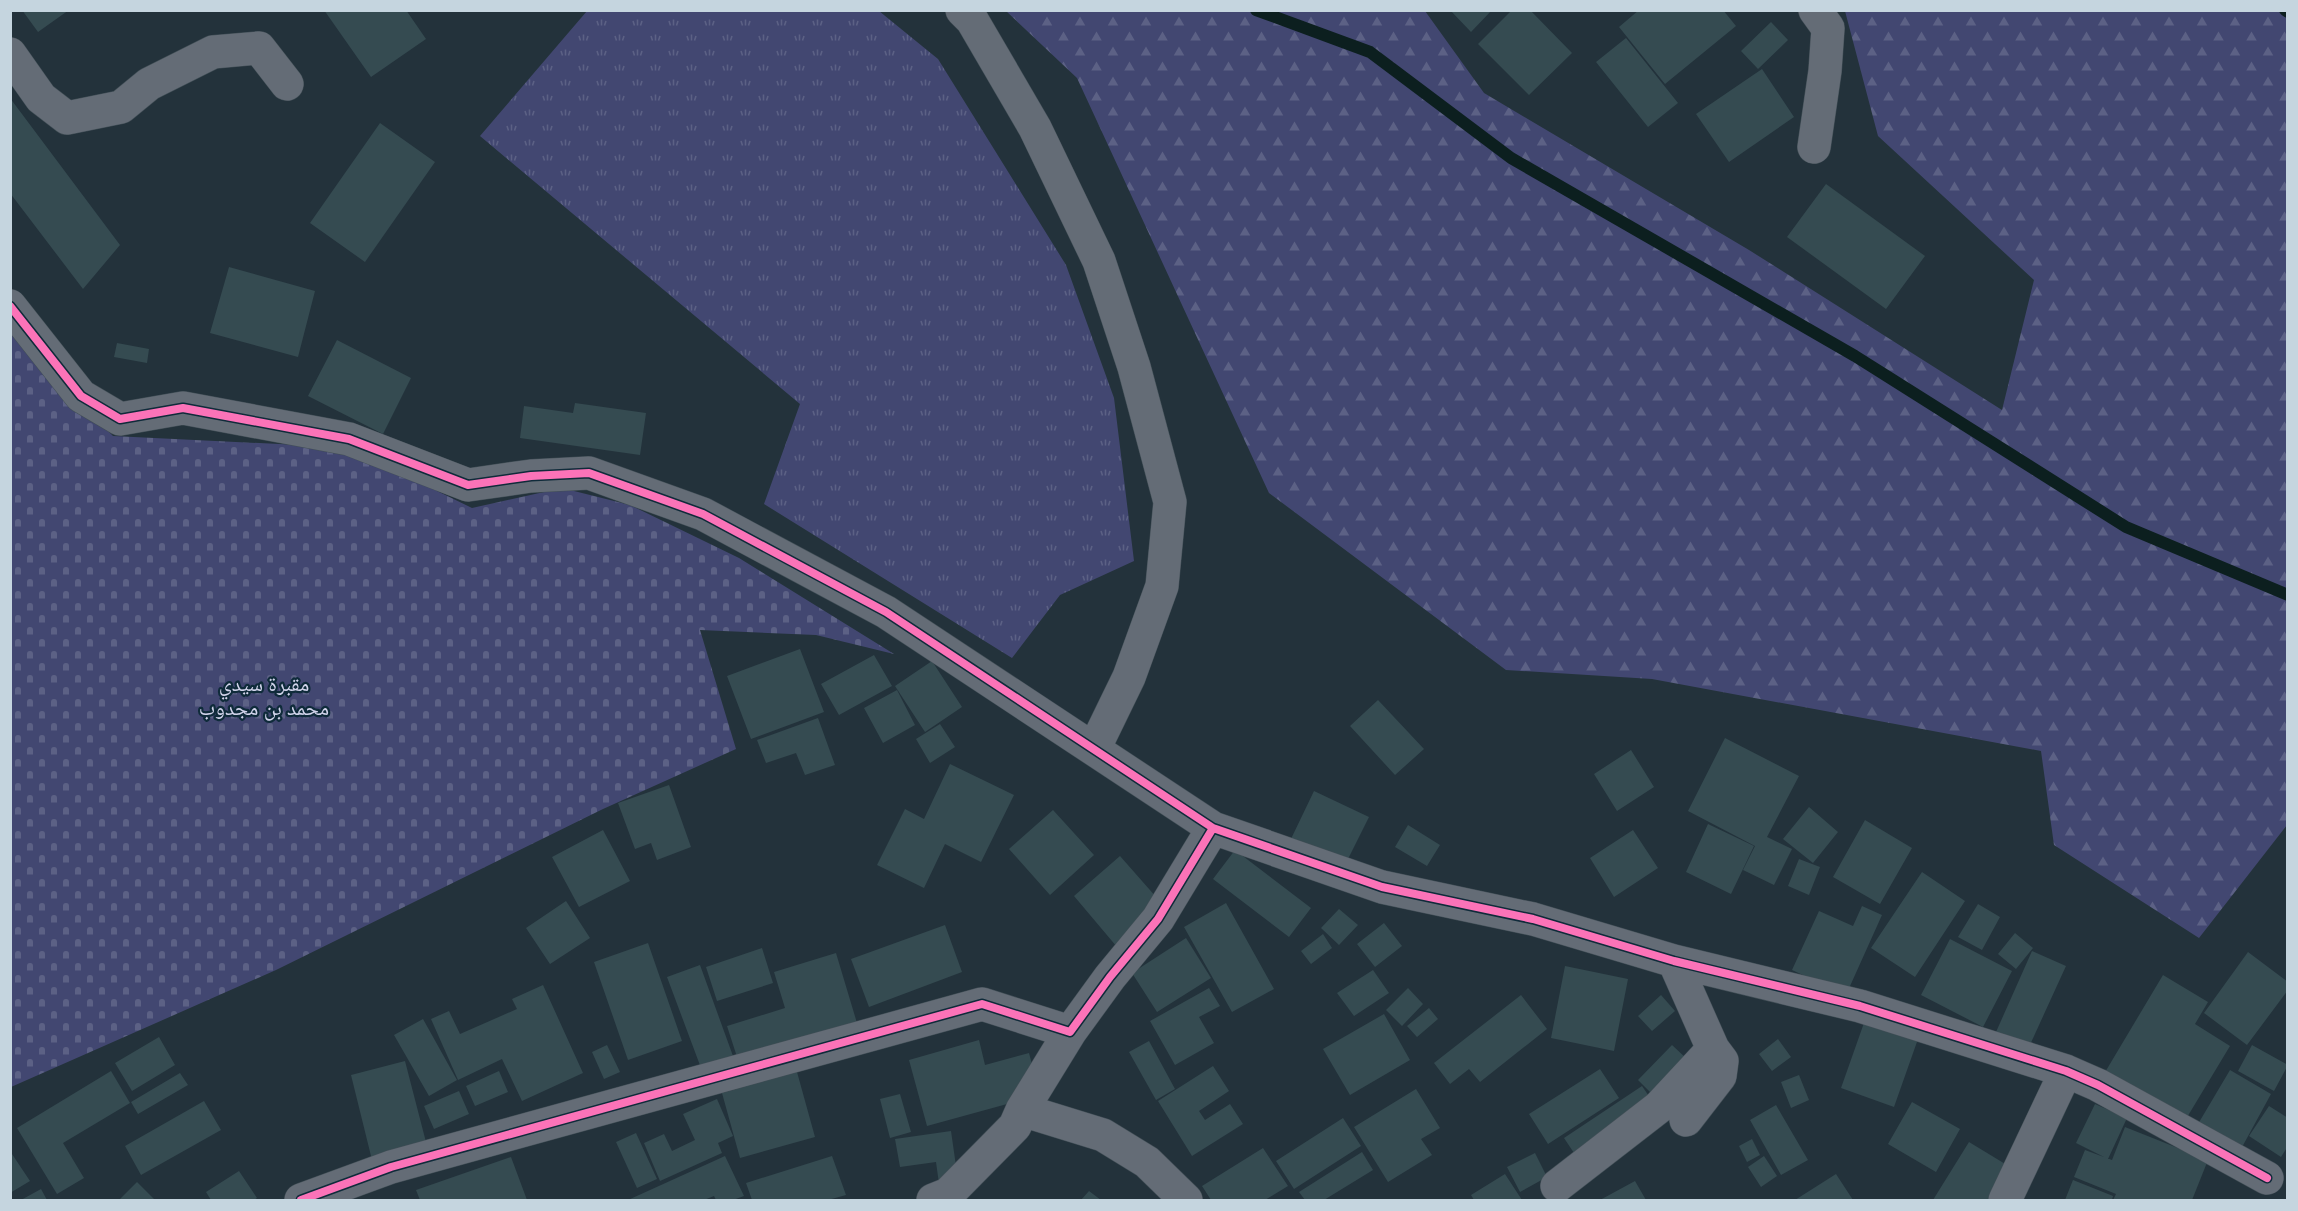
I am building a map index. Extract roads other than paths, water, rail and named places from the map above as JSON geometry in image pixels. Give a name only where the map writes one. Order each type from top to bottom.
[{"type":"street","points":[[962,10],[972,20],[1035,128],[1099,261],[1134,367],[1170,502],[1162,586],[1129,677],[1094,749]]},
{"type":"street","points":[[1814,147],[1825,71],[1828,28],[1815,10]]},
{"type":"street","points":[[10,54],[41,98],[67,118],[121,107],[149,84],[213,52],[259,48],[287,84]]},
{"type":"street","points":[[10,306],[81,396],[120,419],[183,408],[349,439],[468,485],[531,476],[589,473],[703,514],[886,612],[1213,828],[1382,887],[1533,919],[1674,961],[1860,1006],[2066,1071],[2098,1085],[2267,1178]]},
{"type":"street","points":[[936,1200],[948,1194],[1015,1126],[1022,1110],[1070,1032],[1110,977],[1158,919],[1213,828]]},
{"type":"street","points":[[1674,961],[1713,1049],[1722,1061],[1720,1076],[1686,1120]]},
{"type":"street","points":[[301,1200],[391,1167],[982,1004],[1070,1032]]},
{"type":"street","points":[[1557,1186],[1659,1107],[1713,1049]]},
{"type":"street","points":[[2005,1200],[2066,1071]]},
{"type":"street","points":[[1022,1110],[1103,1135],[1147,1162],[1186,1200]]},
{"type":"waterway","points":[[1256,10],[1370,52],[1511,158],[1855,356],[2126,527],[2288,595]]},
{"type":"park label","name":"مقبرة سيدي محمد بن مجدوب","points":[[264,695]]}]
